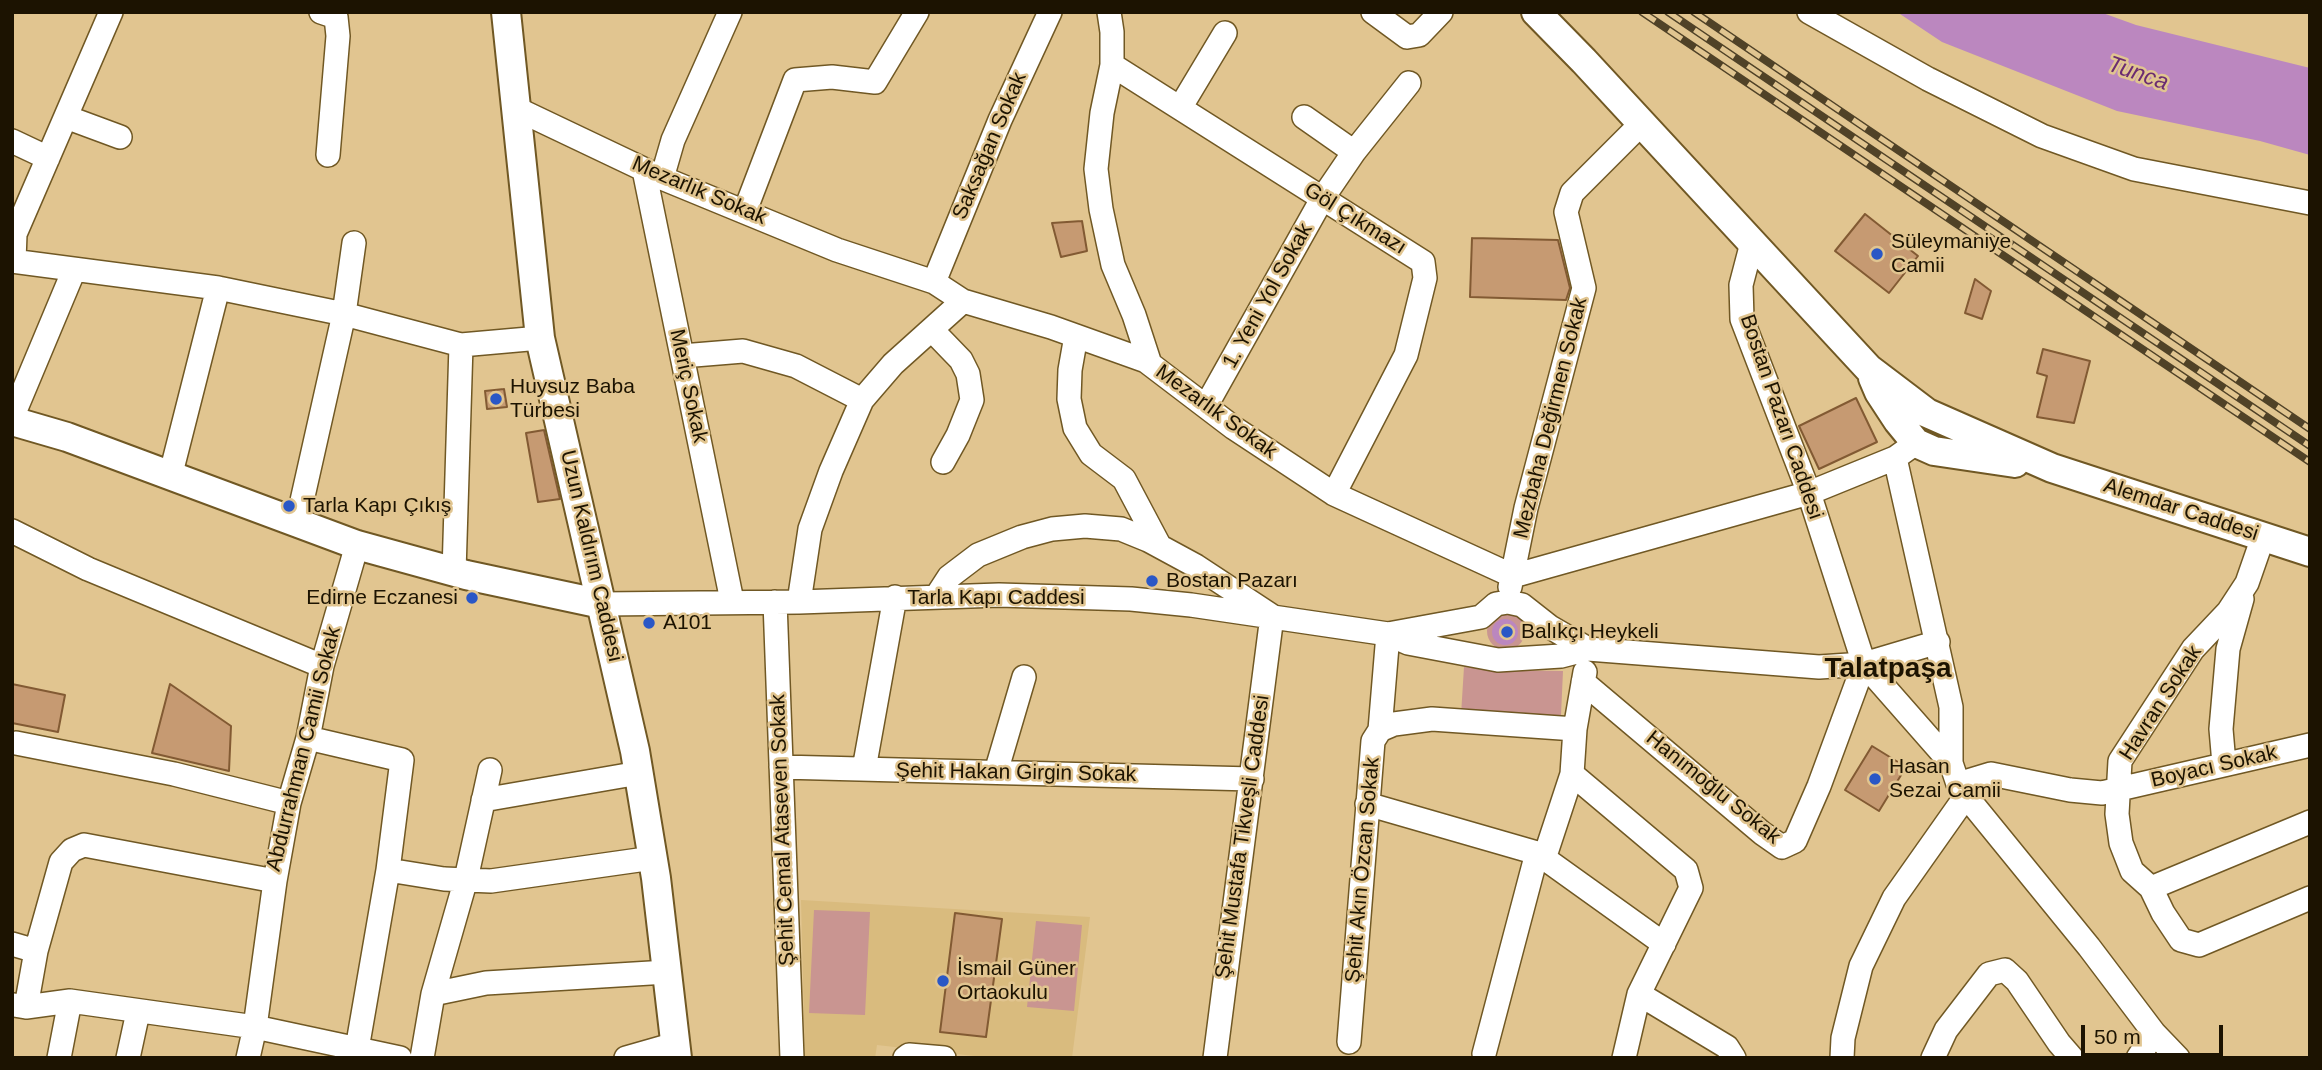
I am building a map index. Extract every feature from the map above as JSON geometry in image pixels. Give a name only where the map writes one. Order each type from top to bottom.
[{"type":"main road","name":"Uzun Kaldırım Caddesi","points":[[506,12],[540,338],[639,773],[653,858],[676,1051]]},
{"type":"main road","points":[[1536,12],[1869,369],[1943,421],[2052,468]]},
{"type":"main road","points":[[1869,369],[1879,392],[1915,451]]},
{"type":"main road","points":[[12,419],[357,545],[454,572],[602,604]]},
{"type":"main road","points":[[1915,451],[1942,448],[1951,439],[1943,421]]},
{"type":"main road","points":[[1915,451],[2052,468]]},
{"type":"main road","name":"Alemdar Caddesi","points":[[2052,468],[2310,552]]},
{"type":"street","points":[[111,12],[15,234],[13,261],[218,288],[344,314],[461,345],[540,338]]},
{"type":"street","points":[[321,12],[336,17],[338,36],[328,155]]},
{"type":"street","points":[[653,174],[673,140],[730,12]]},
{"type":"street","points":[[745,211],[795,80],[832,77],[875,82],[917,12]]},
{"type":"street","name":"Saksağan Sokak","points":[[934,282],[1000,120],[1050,12]]},
{"type":"street","points":[[1109,12],[1112,65],[1102,113],[1096,169],[1113,265],[1134,315],[1150,364]]},
{"type":"street","points":[[1373,12],[1407,37],[1419,35],[1441,12]]},
{"type":"street","points":[[1809,12],[1928,79],[2042,136],[2134,169],[2310,203]]},
{"type":"street","points":[[1180,108],[1225,33]]},
{"type":"street","name":"Göl Çıkmazı","points":[[1112,65],[1423,262],[1425,278],[1406,355],[1334,494]]},
{"type":"street","name":"1. Yeni Yol Sokak","points":[[1206,406],[1322,199],[1354,152],[1409,83]]},
{"type":"street","name":"Mezarlık Sokak","points":[[517,109],[653,174],[837,250],[934,282],[963,301],[1076,335],[1150,364],[1234,428],[1334,494],[1513,576]]},
{"type":"street","points":[[66,117],[120,136]]},
{"type":"street","points":[[1304,117],[1354,152]]},
{"type":"street","name":"Mezbaha Değirmen Sokak","points":[[1508,602],[1526,508],[1584,288],[1566,212],[1572,193],[1641,124]]},
{"type":"street","points":[[12,142],[48,158]]},
{"type":"street","name":"Meriç Sokak","points":[[653,174],[682,356],[732,601]]},
{"type":"street","points":[[297,523],[344,314],[354,243]]},
{"type":"street","name":"Bostan Pazarı Caddesi","points":[[1752,243],[1741,285],[1742,319],[1809,493],[1864,664],[2154,1033],[2178,1058]]},
{"type":"street","points":[[12,419],[74,270]]},
{"type":"street","points":[[170,477],[218,288]]},
{"type":"street","points":[[799,602],[810,528],[862,400],[893,364],[963,301]]},
{"type":"street","points":[[932,330],[961,360],[968,374],[972,401],[943,463]]},
{"type":"street","points":[[1076,335],[1069,399],[1075,428],[1091,454],[1124,479],[1159,545]]},
{"type":"street","points":[[454,572],[461,345]]},
{"type":"street","points":[[682,356],[743,351],[796,366],[862,400]]},
{"type":"street","points":[[1513,576],[1809,493],[1915,451],[1938,642],[1951,707],[1958,781],[1894,898],[1861,967],[1843,1038],[1842,1058]]},
{"type":"street","points":[[936,597],[948,577],[978,555],[1022,537],[1052,529],[1085,526],[1121,529],[1159,545],[1272,616]]},
{"type":"street","points":[[12,531],[88,569],[322,666]]},
{"type":"street","name":"Havran Sokak","points":[[2263,537],[2247,583],[2228,612],[2193,649],[2120,761],[2117,814],[2121,843],[2132,871],[2151,888],[2181,940],[2199,945],[2310,898]]},
{"type":"street","name":"Abdurrahman Camii Sokak","points":[[19,1006],[61,863],[72,850],[84,845],[275,881],[289,803],[308,738],[322,666],[357,545]]},
{"type":"street","points":[[2224,764],[2221,729],[2228,649],[2247,583]]},
{"type":"street","name":"Tarla Kapı Caddesi","points":[[602,604],[999,596],[1131,599],[1272,616],[1388,634],[1408,643],[1499,660],[1561,656],[1588,649],[1819,667],[1864,664]]},
{"type":"street","points":[[864,769],[895,597]]},
{"type":"street","name":"Şehit Cemal Ataseven Sokak","points":[[775,602],[792,1058]]},
{"type":"street","name":"Tarla Kapı Caddesi","points":[[1388,634],[1481,617],[1487,609],[1496,604],[1508,602],[1522,605],[1550,627],[1588,649]]},
{"type":"street","points":[[1518,659],[1528,651],[1534,639],[1533,613]]},
{"type":"street","name":"Şehit Mustafa Tikveşli Caddesi","points":[[1215,1058],[1272,616]]},
{"type":"street","points":[[1481,617],[1476,628],[1476,639],[1480,649],[1490,657]]},
{"type":"street","points":[[1380,730],[1388,634]]},
{"type":"street","points":[[1864,664],[1938,642]]},
{"type":"street","points":[[1484,1054],[1541,854],[1572,774],[1575,729],[1588,649]]},
{"type":"street","name":"Hanımoğlu Sokak","points":[[1583,682],[1782,847],[1795,841],[1819,786],[1864,664]]},
{"type":"street","points":[[996,772],[1024,677]]},
{"type":"street","name":"Şehit Akın Özcan Sokak","points":[[1349,1042],[1373,741],[1380,730],[1394,724],[1432,719],[1575,729]]},
{"type":"street","points":[[308,738],[402,760],[388,870],[357,1049]]},
{"type":"street","points":[[16,743],[183,776],[289,803]]},
{"type":"street","name":"Boyacı Sokak","points":[[1958,781],[1991,774],[2070,790],[2102,793],[2310,745]]},
{"type":"street","name":"Şehit Hakan Girgin Sokak","points":[[781,767],[1252,779]]},
{"type":"street","points":[[422,1058],[433,994],[466,879],[490,770]]},
{"type":"street","points":[[483,800],[639,773]]},
{"type":"street","points":[[1572,774],[1686,870],[1691,888],[1639,994],[1624,1058]]},
{"type":"street","points":[[1367,804],[1541,854],[1664,944]]},
{"type":"street","points":[[2151,888],[2310,822]]},
{"type":"street","points":[[388,870],[444,879],[491,881],[653,858]]},
{"type":"street","points":[[248,1058],[255,1027],[275,881]]},
{"type":"street","points":[[12,944],[36,951]]},
{"type":"street","points":[[1933,1058],[1947,1030],[1989,974],[2006,970],[2017,981],[2072,1058]]},
{"type":"street","points":[[433,994],[486,983],[667,972]]},
{"type":"street","points":[[1639,994],[1727,1047],[1734,1058]]},
{"type":"street","points":[[19,1006],[70,1001],[255,1027],[400,1058]]},
{"type":"street","points":[[59,1058],[70,1001]]},
{"type":"street","points":[[128,1058],[138,1012]]},
{"type":"street","points":[[2138,1058],[2154,1033]]},
{"type":"street","points":[[626,1058],[676,1051]]},
{"type":"street","points":[[905,1058],[909,1055],[944,1058]]},
{"type":"shaded area","points":[[1506,612],[1520,617],[1525,631],[1520,645],[1506,650],[1492,645],[1487,631],[1492,617]]},
{"type":"shaded area","points":[[1464,667],[1563,671],[1561,715],[1461,715]]},
{"type":"shaded area","name":"İsmail Güner Ortaokulu","points":[[801,900],[1090,917],[1072,1058],[992,1058],[877,1045],[875,1058],[805,1058]]},
{"type":"shaded area","points":[[814,910],[870,912],[865,1015],[809,1013]]},
{"type":"shaded area","points":[[1036,921],[1082,925],[1074,1011],[1027,1007]]},
{"type":"water","name":"Tunca","points":[[1897,12],[2100,12],[2136,25],[2310,68],[2310,155],[2260,141],[2117,111],[1942,42]]},
{"type":"water","points":[[1505,619],[1514,623],[1518,632],[1514,641],[1505,645],[1496,641],[1492,632],[1496,623]]},
{"type":"building","name":"Süleymaniye Camii","points":[[1865,214],[1918,256],[1889,293],[1835,251]]},
{"type":"building","points":[[1082,221],[1087,251],[1061,257],[1052,223]]},
{"type":"building","points":[[1472,238],[1558,240],[1570,288],[1566,300],[1470,297]]},
{"type":"building","points":[[1975,279],[1991,291],[1982,319],[1965,313]]},
{"type":"building","points":[[2043,349],[2090,361],[2074,423],[2037,417],[2047,376],[2037,373]]},
{"type":"building","name":"Huysuz Baba Türbesi","points":[[504,389],[507,407],[487,409],[485,391]]},
{"type":"building","points":[[1856,398],[1877,442],[1819,469],[1799,426]]},
{"type":"building","points":[[544,430],[560,499],[538,502],[526,433]]},
{"type":"building","points":[[12,684],[65,695],[58,732],[12,723]]},
{"type":"building","points":[[170,684],[231,726],[229,771],[152,753]]},
{"type":"building","name":"Hasan Sezai Camii","points":[[1872,746],[1906,767],[1879,811],[1845,790]]},
{"type":"building","points":[[955,913],[1002,919],[986,1037],[940,1032]]},
{"type":"railway","points":[[1642,12],[2310,462]]},
{"type":"railway","points":[[1668,12],[2310,446]]},
{"type":"railway","points":[[1694,12],[2310,429]]},
{"type":"place","name":"Süleymaniye Camii","points":[[1877,254]]},
{"type":"place","name":"Huysuz Baba Türbesi","points":[[496,399]]},
{"type":"place","name":"Tarla Kapı Çıkış","points":[[289,506]]},
{"type":"place","name":"Bostan Pazarı","points":[[1152,581]]},
{"type":"place","name":"Edirne Eczanesi","points":[[472,598]]},
{"type":"place","name":"A101","points":[[649,623]]},
{"type":"place","name":"Balıkçı Heykeli","points":[[1507,632]]},
{"type":"place","name":"Hasan Sezai Camii","points":[[1875,779]]},
{"type":"place","name":"İsmail Güner Ortaokulu","points":[[943,981]]},
{"type":"district","name":"Talatpaşa","points":[[1888,669]]}]
